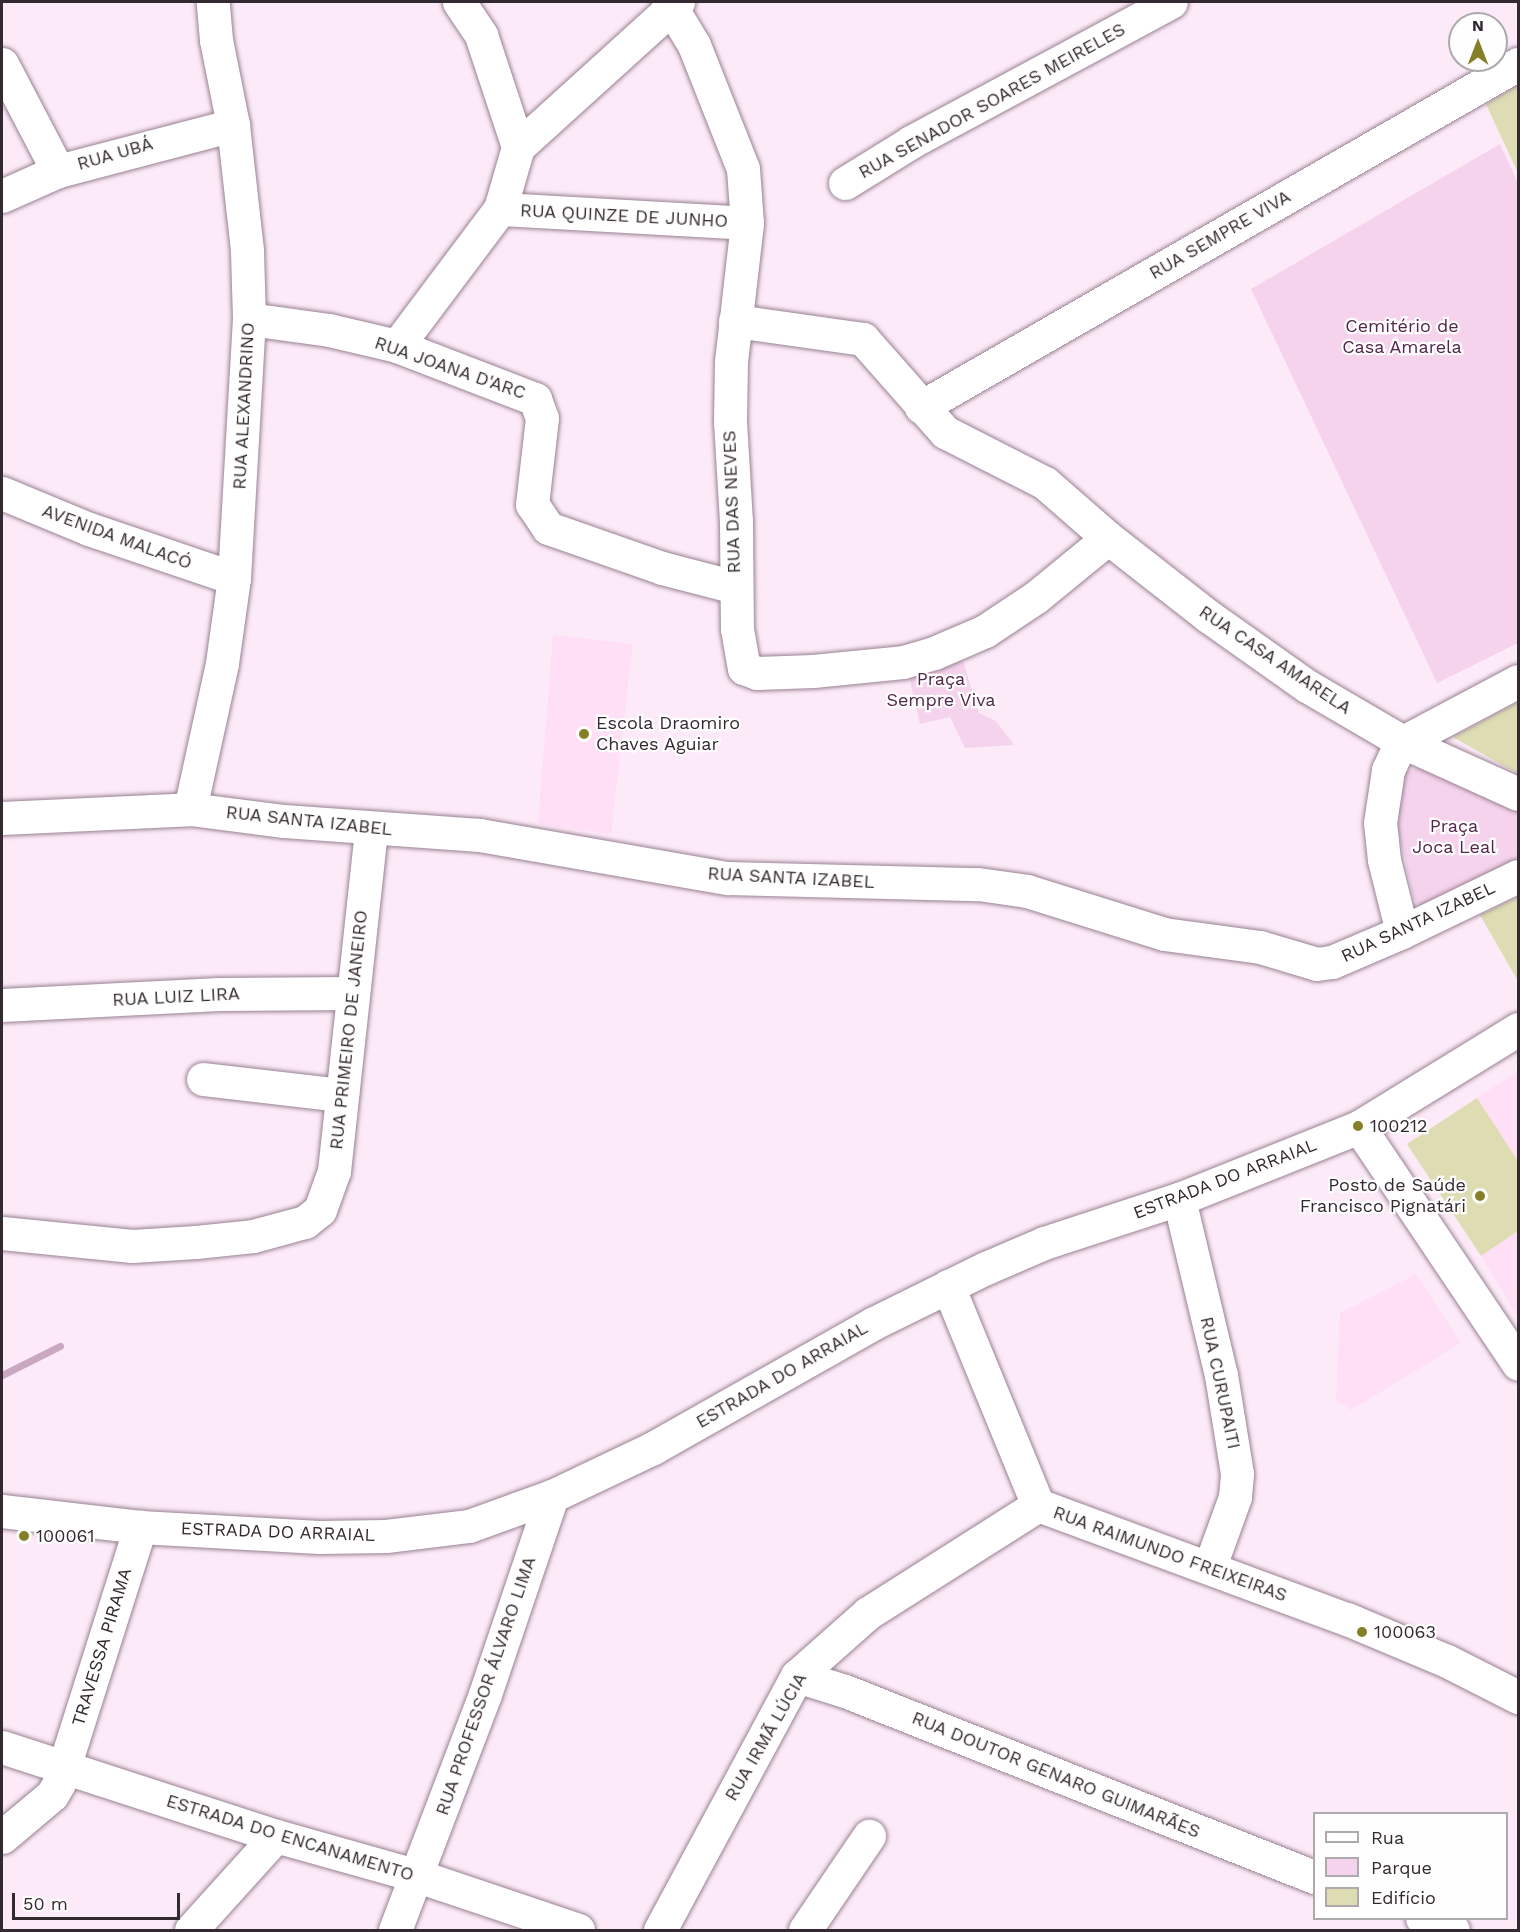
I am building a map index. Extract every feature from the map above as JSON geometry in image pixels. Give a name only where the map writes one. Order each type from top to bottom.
[{"type":"street","name":"RUA ALEXANDRINO","points":[[190,809],[222,663],[234,578],[249,319],[247,250],[233,124],[216,40],[213,2]]},
{"type":"street","points":[[459,2],[481,34],[518,147]]},
{"type":"street","name":"RUA SENADOR SOARES MEIRELES","points":[[845,183],[911,142],[1171,2]]},
{"type":"street","points":[[397,346],[500,209],[518,147],[672,3]]},
{"type":"street","name":"RUA DAS NEVES","points":[[672,3],[694,45],[727,119],[743,169],[747,224],[735,321],[730,421],[736,521],[735,587],[740,657],[744,668],[757,673],[903,662],[958,644],[1036,597],[1108,538]]},
{"type":"street","points":[[2,64],[58,171]]},
{"type":"street","name":"RUA SEMPRE VIVA","points":[[921,407],[1518,64]]},
{"type":"street","name":"RUA UBÁ","points":[[2,196],[58,171],[233,124]]},
{"type":"street","name":"RUA QUINZE DE JUNHO","points":[[500,209],[747,224]]},
{"type":"street","name":"RUA JOANA D'ARC","points":[[249,319],[328,330],[397,346],[535,399],[542,418],[532,504],[548,528],[663,568],[735,587]]},
{"type":"street","points":[[735,321],[863,339],[921,407]]},
{"type":"street","name":"RUA CASA AMARELA","points":[[921,407],[945,432],[1045,483],[1108,538],[1307,686],[1403,742],[1518,794]]},
{"type":"street","name":"AVENIDA MALACÓ","points":[[2,494],[89,530],[234,578]]},
{"type":"street","points":[[1401,932],[1384,860],[1380,823],[1388,770],[1403,742],[1518,681]]},
{"type":"street","name":"RUA SANTA IZABEL","points":[[2,818],[190,809],[371,828],[480,836],[556,846],[727,878],[978,884],[1027,891],[1153,932],[1260,947],[1317,964],[1332,962],[1401,932],[1518,876]]},
{"type":"street","name":"RUA PRIMEIRO DE JANEIRO","points":[[2,1233],[132,1246],[253,1236],[305,1222],[320,1210],[334,1171],[351,993],[371,828]]},
{"type":"street","name":"RUA LUIZ LIRA","points":[[2,1005],[219,994],[351,993]]},
{"type":"street","name":"ESTRADA DO ARRAIAL","points":[[2,1511],[140,1527],[319,1537],[386,1536],[469,1526],[552,1496],[653,1448],[872,1324],[948,1286],[1044,1243],[1179,1200],[1359,1127],[1518,1029]]},
{"type":"street","points":[[203,1079],[342,1095]]},
{"type":"street","points":[[1359,1127],[1518,1364]]},
{"type":"street","name":"RUA CURUPAITI","points":[[1179,1200],[1221,1375],[1237,1474],[1235,1497],[1210,1566]]},
{"type":"street","name":"RUA RAIMUNDO FREIXEIRAS","points":[[948,1286],[1038,1505],[1074,1521],[1210,1566],[1447,1660],[1518,1697]]},
{"type":"street","name":"RUA PROFESSOR ÁLVARO LIMA","points":[[395,1930],[418,1876],[552,1496]]},
{"type":"street","name":"RUA IRMÃ LÚCIA","points":[[660,1930],[797,1676],[868,1613],[1038,1505]]},
{"type":"street","name":"TRAVESSA PIRAMA","points":[[2,1836],[52,1795],[65,1768],[140,1527]]},
{"type":"street","name":"RUA DOUTOR GENARO GUIMARÃES","points":[[797,1676],[845,1691],[1313,1877]]},
{"type":"street","name":"ESTRADA DO ENCANAMENTO","points":[[2,1747],[276,1836],[418,1876],[578,1930]]},
{"type":"street","points":[[191,1930],[276,1836]]},
{"type":"street","points":[[805,1930],[868,1836]]},
{"type":"street","points":[[1427,1920],[1453,1930]]},
{"type":"shaded area","name":"Escola Draomiro Chaves Aguiar","points":[[553,635],[633,644],[611,834],[538,824]]},
{"type":"shaded area","points":[[1518,1071],[1518,1161],[1477,1098]]},
{"type":"shaded area","points":[[1518,1231],[1518,1317],[1481,1256]]},
{"type":"shaded area","points":[[1416,1274],[1461,1343],[1351,1410],[1336,1400],[1340,1313]]},
{"type":"green space","name":"Cemitério de Casa Amarela","points":[[1500,144],[1518,183],[1518,643],[1437,683],[1251,289]]},
{"type":"green space","name":"Praça Sempre Viva","points":[[962,658],[979,713],[996,721],[1014,745],[965,748],[950,717],[920,724],[907,668]]},
{"type":"green space","name":"Praça Joca Leal","points":[[1421,767],[1518,810],[1518,864],[1421,907],[1414,900],[1391,797],[1399,774]]},
{"type":"building","points":[[1518,85],[1518,173],[1486,104]]},
{"type":"building","points":[[1518,702],[1518,774],[1453,737]]},
{"type":"building","points":[[1518,897],[1518,981],[1480,915]]},
{"type":"building","name":"Posto de Saúde Francisco Pignatári","points":[[1477,1098],[1518,1161],[1518,1231],[1481,1256],[1407,1144]]},
{"type":"waterway","points":[[2,1375],[60,1346]]},
{"type":"place","name":"Escola Draomiro Chaves Aguiar","points":[[584,734]]},
{"type":"place","name":"100212","points":[[1358,1126]]},
{"type":"place","name":"Posto de Saúde Francisco Pignatári","points":[[1480,1196]]},
{"type":"place","name":"100061","points":[[24,1536]]},
{"type":"place","name":"100063","points":[[1362,1632]]}]
